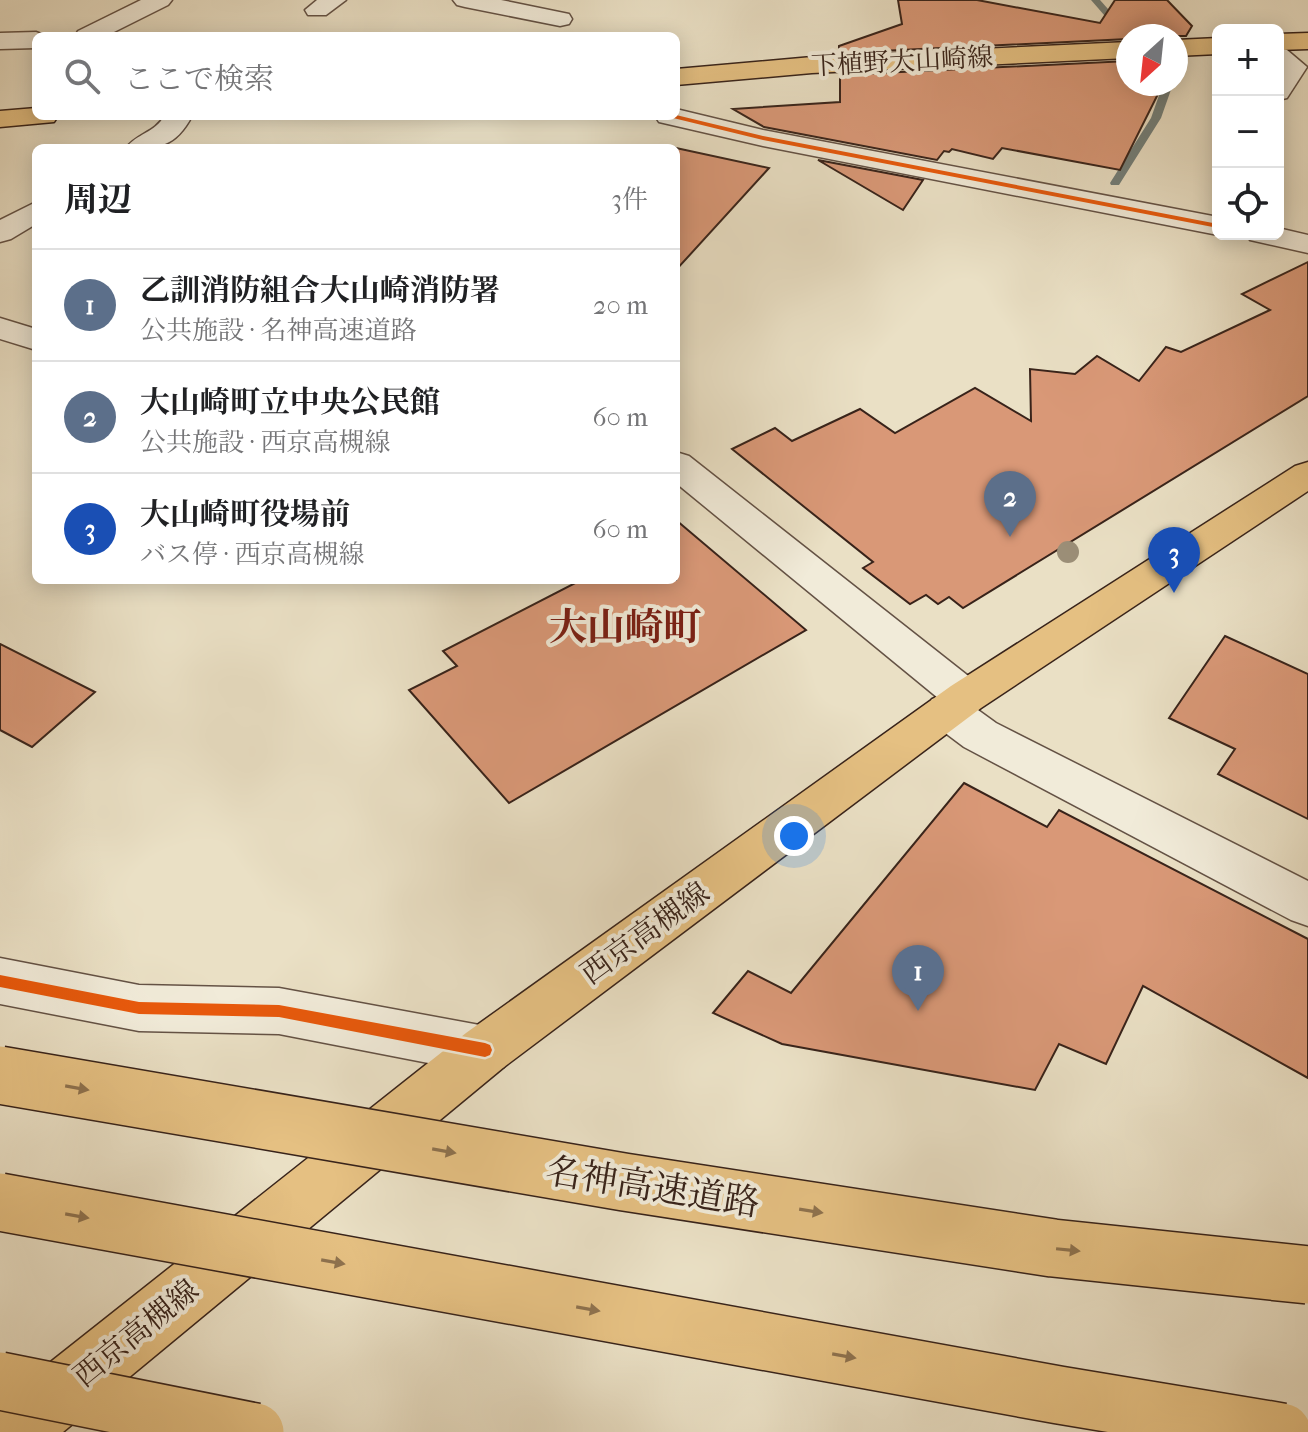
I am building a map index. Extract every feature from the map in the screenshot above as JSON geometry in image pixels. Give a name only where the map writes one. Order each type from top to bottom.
[{"type":"main road","points":[[1284,42],[1308,41]]},
{"type":"main road","points":[[1188,47],[1212,46]]},
{"type":"main road","name":"下植野大山崎線","points":[[680,77],[812,65],[1116,51]]},
{"type":"main road","points":[[0,119],[32,117]]},
{"type":"main road","name":"西京高槻線","points":[[13,1432],[485,1050],[957,704],[1308,474]]},
{"type":"main road","name":"名神高速道路","points":[[0,1075],[624,1182],[1053,1248],[1308,1275]]},
{"type":"main road","points":[[0,1202],[1059,1395],[1282,1432]]},
{"type":"main road","points":[[0,1381],[255,1432]]},
{"type":"street","points":[[95,32],[160,0]]},
{"type":"street","points":[[465,0],[560,19]]},
{"type":"street","points":[[544,32],[585,0]]},
{"type":"street","points":[[0,41],[32,40]]},
{"type":"street","points":[[1284,60],[1294,67],[1284,83]]},
{"type":"street","points":[[680,119],[763,138],[1212,225]]},
{"type":"street","points":[[147,144],[171,129],[176,120]]},
{"type":"street","points":[[0,233],[32,213]]},
{"type":"street","points":[[1284,239],[1308,244]]},
{"type":"street","points":[[0,328],[32,339]]},
{"type":"street","points":[[680,467],[957,704],[980,735],[1308,905]]},
{"type":"street","points":[[0,981],[139,1008],[279,1011],[485,1050]]},
{"type":"building","points":[[898,0],[977,0],[1100,23],[1115,0],[1167,0],[1192,26],[1188,33],[1188,24],[1116,24],[1116,40],[839,53],[839,46],[902,24]]},
{"type":"building","points":[[1116,62],[1116,96],[1157,96],[1120,170],[1002,148],[993,159],[952,149],[944,151],[937,160],[764,127],[733,109],[840,102],[840,75]]},
{"type":"building","points":[[680,149],[769,168],[680,266]]},
{"type":"building","points":[[818,160],[923,180],[903,210]]},
{"type":"building","points":[[1308,262],[1308,396],[963,608],[949,597],[938,604],[926,595],[910,604],[863,568],[873,562],[732,449],[775,428],[792,441],[860,409],[895,433],[975,388],[1031,421],[1030,369],[1075,374],[1097,356],[1139,381],[1166,347],[1181,352],[1270,310],[1242,294]]},
{"type":"building","points":[[680,523],[806,630],[509,803],[409,690],[457,666],[443,651],[573,584],[680,584]]},
{"type":"building","points":[[1225,636],[1308,674],[1308,819],[1218,774],[1235,749],[1169,718]]},
{"type":"building","points":[[0,644],[95,692],[32,747],[0,730]]},
{"type":"building","points":[[964,783],[1047,827],[1059,810],[1308,939],[1308,1078],[1143,986],[1106,1064],[1059,1044],[1035,1090],[782,1044],[713,1013],[748,971],[791,993]]},
{"type":"waterway","points":[[1095,0],[1116,24]]},
{"type":"waterway","points":[[1115,183],[1156,118],[1164,96]]},
{"type":"cycle path","points":[[680,119],[763,138],[1212,225]]},
{"type":"cycle path","points":[[0,981],[139,1008],[279,1011],[485,1050]]},
{"type":"place","name":"大山崎町立中央公民館","points":[[1010,537]]},
{"type":"place","name":"大山崎町役場前","points":[[1174,593]]},
{"type":"place","name":"乙訓消防組合大山崎消防署","points":[[918,1011]]},
{"type":"district","name":"大山崎町","points":[[625,627]]}]
